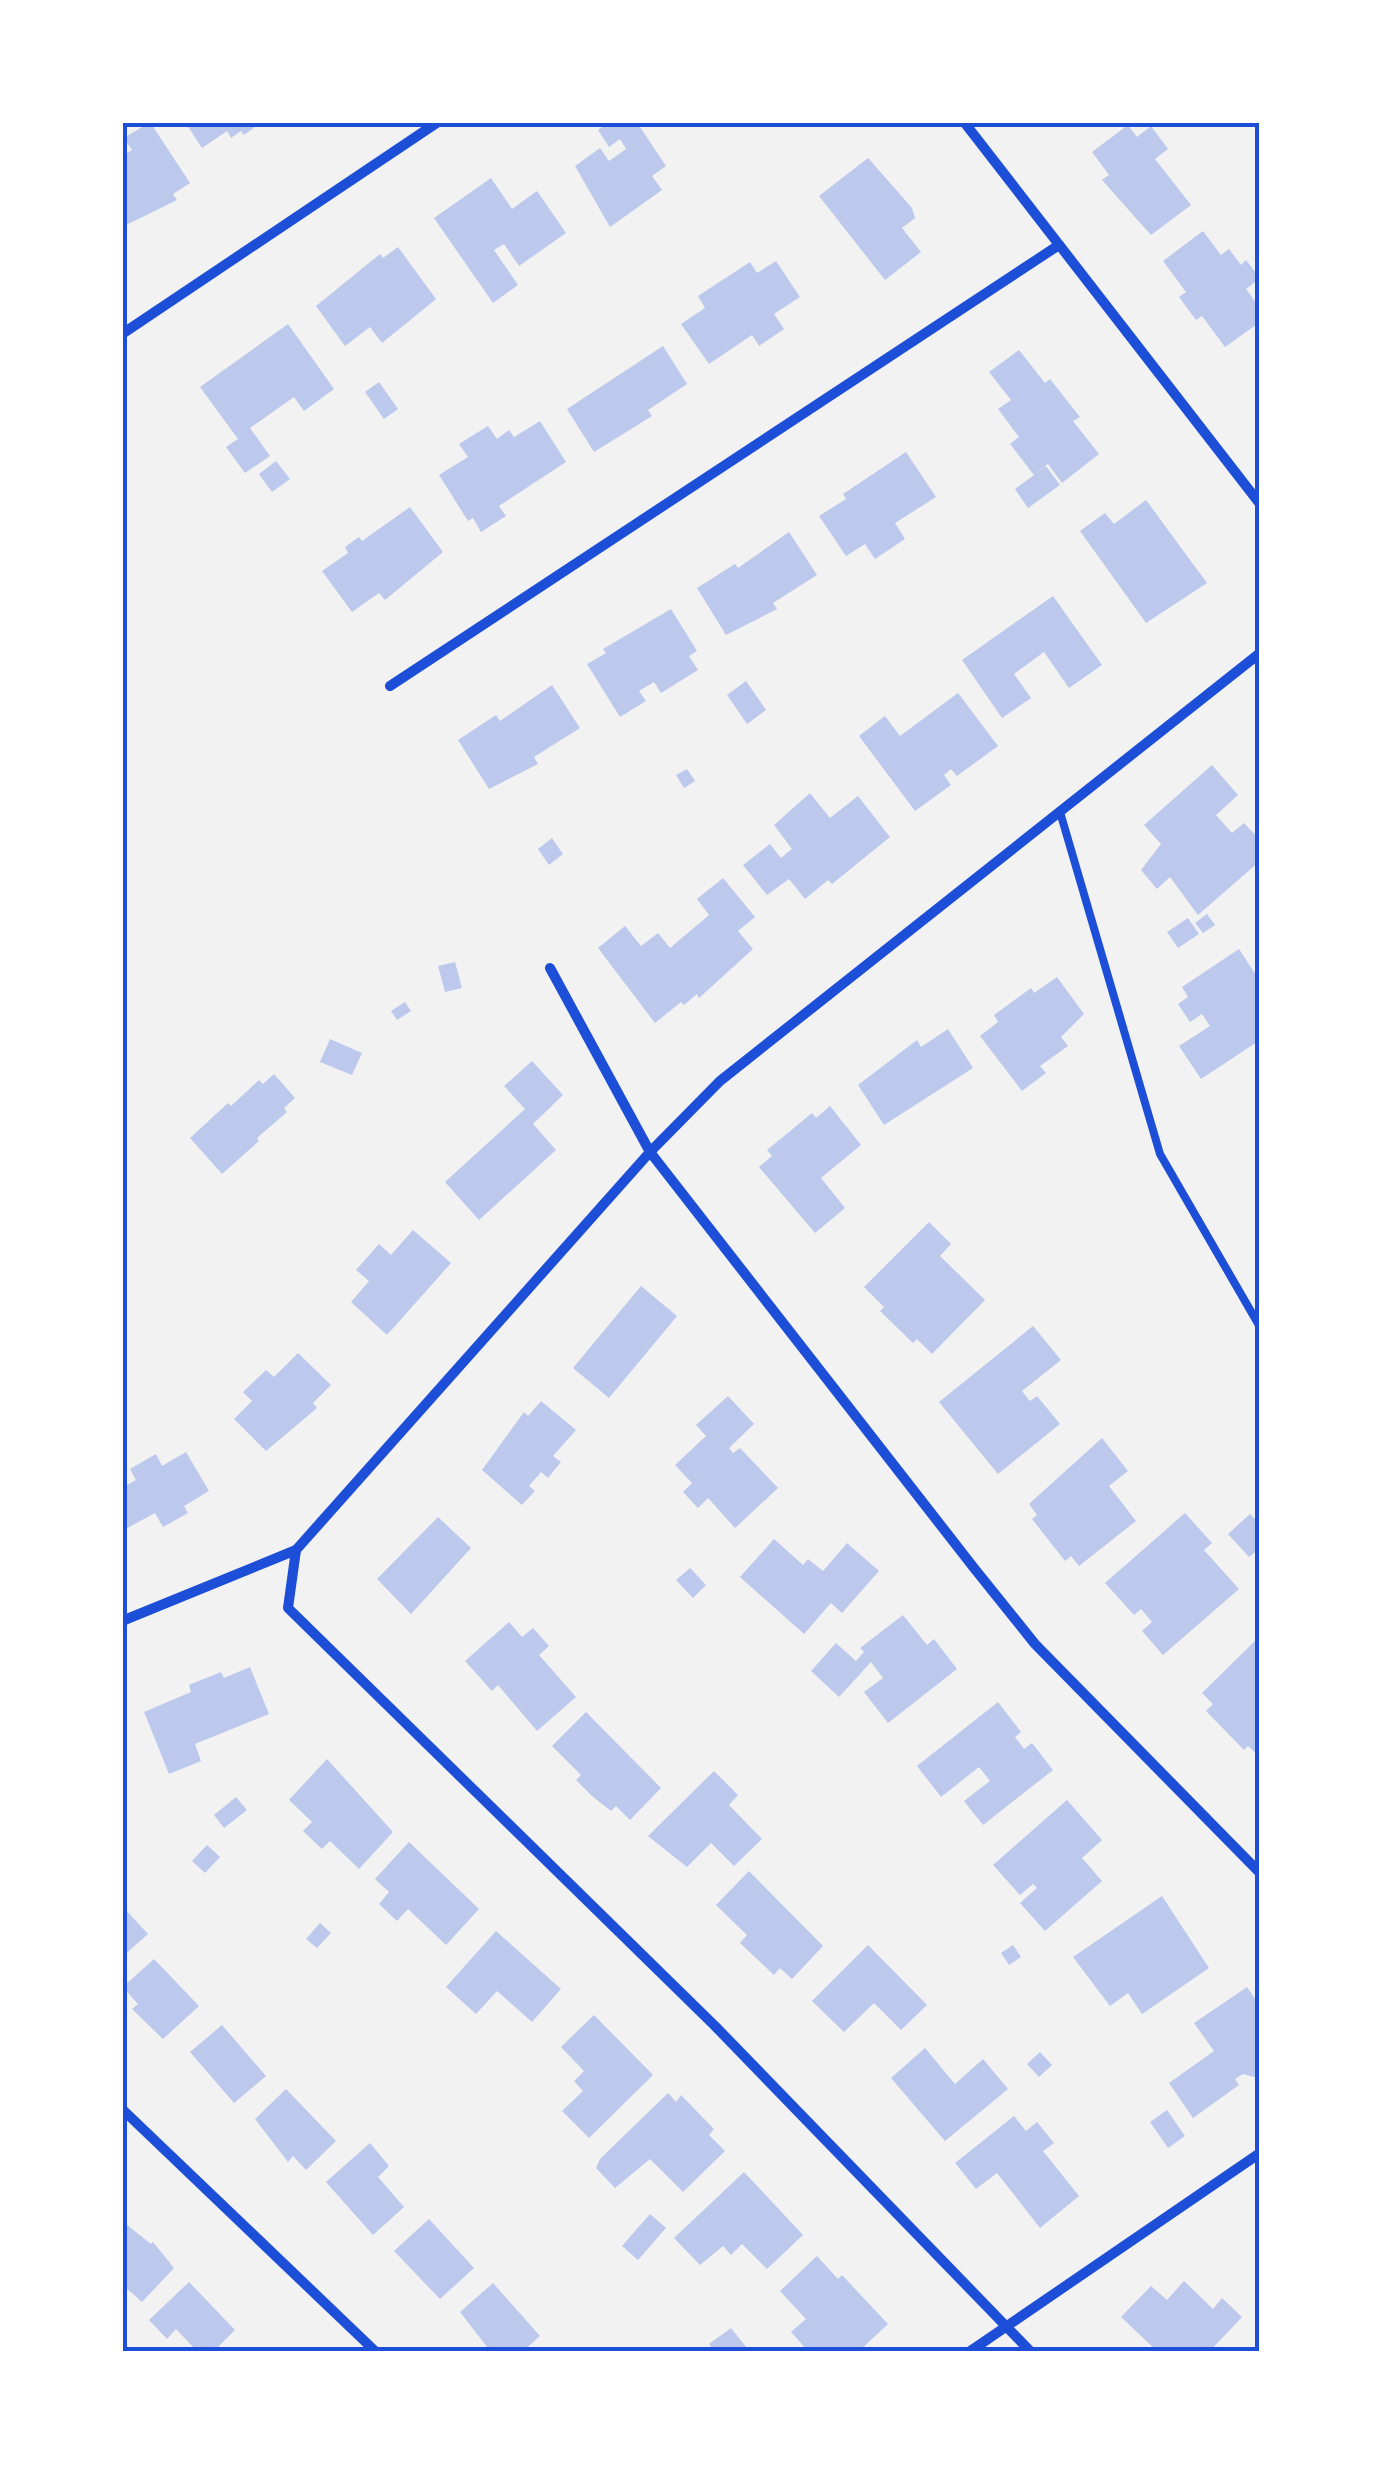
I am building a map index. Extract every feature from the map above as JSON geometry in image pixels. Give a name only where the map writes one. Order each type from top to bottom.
[{"type":"street","points":[[122,334],[438,122]]},
{"type":"street","points":[[964,122],[1260,504]]},
{"type":"street","points":[[390,686],[1059,245]]},
{"type":"street","points":[[122,1621],[296,1550],[650,1152],[720,1081],[1260,653]]},
{"type":"street","points":[[550,968],[650,1152],[1035,1644],[1260,1873]]},
{"type":"street","points":[[296,1550],[288,1608],[700,2012],[1031,2352]]},
{"type":"street","points":[[122,2109],[376,2352]]},
{"type":"street","points":[[969,2352],[1260,2153]]},
{"type":"lane","points":[[1060,812],[1160,1154],[1260,1327]]},
{"type":"building","points":[[150,122],[190,183],[173,194],[177,200],[122,227],[122,156],[132,150],[124,138]]},
{"type":"building","points":[[185,122],[262,122],[244,135],[241,131],[231,138],[227,131],[202,148]]},
{"type":"building","points":[[599,122],[642,122],[640,127],[666,166],[652,176],[662,190],[610,227],[575,166],[600,148],[609,161],[626,149],[620,139],[609,147],[598,130],[602,127]]},
{"type":"building","points":[[1128,125],[1137,137],[1151,126],[1168,149],[1155,159],[1191,205],[1151,235],[1102,180],[1109,175],[1092,152]]},
{"type":"building","points":[[868,158],[912,208],[915,218],[902,228],[921,252],[885,280],[819,196]]},
{"type":"building","points":[[491,178],[512,209],[537,191],[566,233],[519,266],[504,244],[494,250],[518,285],[493,303],[434,218]]},
{"type":"building","points":[[1203,231],[1221,255],[1229,249],[1241,265],[1246,260],[1260,278],[1246,289],[1260,308],[1260,322],[1225,347],[1202,316],[1196,320],[1179,297],[1186,292],[1163,261]]},
{"type":"building","points":[[398,247],[436,299],[382,343],[370,327],[345,346],[316,306],[380,254],[383,258]]},
{"type":"building","points":[[776,261],[800,297],[774,314],[784,329],[759,346],[752,335],[709,364],[681,324],[705,308],[698,296],[750,262],[757,273]]},
{"type":"building","points":[[288,324],[334,389],[304,411],[294,397],[250,428],[270,456],[245,473],[226,447],[238,439],[200,387]]},
{"type":"building","points":[[663,346],[687,384],[648,410],[652,416],[594,452],[567,409]]},
{"type":"building","points":[[1019,350],[1045,383],[1050,379],[1080,417],[1073,421],[1099,454],[1062,483],[1048,464],[1037,472],[1046,466],[1060,485],[1028,508],[1015,489],[1034,475],[1010,444],[1019,437],[998,409],[1011,400],[989,372]]},
{"type":"building","points":[[379,382],[398,409],[384,419],[365,392]]},
{"type":"building","points":[[540,421],[566,462],[499,506],[506,516],[481,532],[473,518],[468,521],[439,475],[468,457],[459,444],[488,426],[497,439],[509,430],[514,437]]},
{"type":"building","points":[[906,452],[936,497],[895,523],[905,539],[875,559],[865,544],[846,556],[819,516],[846,499],[843,494]]},
{"type":"building","points":[[276,461],[290,479],[272,492],[259,474]]},
{"type":"building","points":[[1146,500],[1207,583],[1146,623],[1080,531],[1105,513],[1114,524]]},
{"type":"building","points":[[410,507],[443,552],[385,600],[379,593],[352,612],[322,571],[348,553],[345,547],[359,537],[362,541]]},
{"type":"building","points":[[789,532],[817,575],[773,603],[777,609],[726,635],[697,588],[735,564],[738,568]]},
{"type":"building","points":[[1053,596],[1102,665],[1069,688],[1044,652],[1014,674],[1031,698],[1002,718],[962,660]]},
{"type":"building","points":[[671,609],[697,651],[689,656],[698,670],[661,693],[654,682],[639,691],[646,701],[620,717],[587,664],[606,653],[603,649]]},
{"type":"building","points":[[746,681],[766,710],[747,724],[727,695]]},
{"type":"building","points":[[552,685],[580,728],[534,757],[538,764],[489,789],[458,740],[496,715],[500,721]]},
{"type":"building","points":[[958,693],[998,746],[957,776],[951,769],[944,775],[951,785],[915,811],[859,736],[885,716],[900,736]]},
{"type":"building","points":[[1212,765],[1238,795],[1216,815],[1232,833],[1244,823],[1260,840],[1260,861],[1198,915],[1170,877],[1157,889],[1141,870],[1161,844],[1144,825]]},
{"type":"building","points":[[687,769],[695,781],[684,788],[676,775]]},
{"type":"building","points":[[810,793],[830,818],[858,796],[890,837],[832,884],[828,880],[805,899],[789,879],[767,895],[743,865],[770,844],[781,858],[792,849],[774,825]]},
{"type":"building","points":[[552,838],[563,854],[549,865],[538,849]]},
{"type":"building","points":[[723,878],[755,917],[738,931],[753,949],[699,998],[697,994],[684,1005],[681,1002],[655,1023],[598,948],[625,926],[641,946],[658,933],[670,948],[709,915],[697,899]]},
{"type":"building","points":[[1207,914],[1215,925],[1203,933],[1195,923]]},
{"type":"building","points":[[1188,918],[1199,934],[1178,948],[1167,932]]},
{"type":"building","points":[[1239,949],[1256,975],[1260,973],[1260,1040],[1201,1079],[1179,1046],[1210,1026],[1202,1014],[1190,1022],[1178,1004],[1188,997],[1182,987]]},
{"type":"building","points":[[455,962],[462,988],[445,992],[438,966]]},
{"type":"building","points":[[1057,977],[1084,1014],[1061,1037],[1068,1046],[1040,1066],[1046,1073],[1022,1091],[980,1036],[998,1022],[994,1015],[1031,988],[1034,993]]},
{"type":"building","points":[[405,1002],[411,1011],[397,1020],[391,1011]]},
{"type":"building","points":[[948,1029],[973,1068],[884,1125],[858,1085],[917,1040],[921,1047]]},
{"type":"building","points":[[330,1039],[362,1053],[352,1075],[320,1062]]},
{"type":"building","points":[[532,1061],[563,1095],[533,1124],[556,1150],[479,1220],[445,1182],[525,1109],[504,1086]]},
{"type":"building","points":[[274,1074],[295,1098],[284,1108],[287,1112],[222,1174],[190,1138],[228,1103],[231,1106],[259,1080],[263,1084]]},
{"type":"building","points":[[830,1106],[861,1145],[821,1178],[845,1208],[815,1233],[759,1167],[772,1156],[767,1150],[812,1113],[816,1118]]},
{"type":"building","points":[[929,1222],[951,1244],[940,1256],[985,1300],[932,1354],[917,1339],[913,1343],[880,1311],[884,1307],[864,1287]]},
{"type":"building","points":[[413,1230],[451,1263],[387,1335],[351,1302],[369,1281],[356,1270],[379,1244],[391,1255]]},
{"type":"building","points":[[641,1286],[677,1316],[609,1398],[573,1368]]},
{"type":"building","points":[[1033,1326],[1061,1360],[1022,1391],[1030,1401],[1037,1396],[1060,1424],[998,1474],[939,1402]]},
{"type":"building","points":[[298,1353],[331,1385],[313,1403],[317,1408],[266,1451],[234,1419],[252,1401],[243,1392],[266,1370],[274,1377]]},
{"type":"building","points":[[728,1396],[754,1424],[729,1448],[733,1453],[740,1448],[778,1488],[735,1528],[708,1498],[698,1508],[683,1492],[692,1483],[675,1465],[706,1436],[696,1425]]},
{"type":"building","points":[[541,1401],[576,1430],[553,1456],[561,1462],[548,1478],[541,1472],[529,1486],[535,1491],[522,1505],[482,1470],[524,1412],[528,1416]]},
{"type":"building","points":[[1102,1438],[1128,1471],[1109,1486],[1136,1521],[1079,1566],[1071,1556],[1065,1561],[1032,1519],[1037,1515],[1029,1504]]},
{"type":"building","points":[[186,1452],[209,1491],[184,1506],[188,1513],[163,1527],[155,1513],[122,1531],[122,1488],[136,1480],[130,1469],[156,1454],[162,1466]]},
{"type":"building","points":[[1185,1513],[1212,1543],[1204,1550],[1239,1589],[1163,1655],[1142,1631],[1152,1622],[1141,1609],[1134,1615],[1105,1583]]},
{"type":"building","points":[[1250,1514],[1260,1524],[1260,1548],[1249,1557],[1228,1534]]},
{"type":"building","points":[[438,1517],[471,1548],[411,1614],[377,1579]]},
{"type":"building","points":[[774,1539],[803,1565],[808,1559],[823,1571],[847,1543],[879,1571],[842,1613],[831,1603],[804,1634],[740,1577]]},
{"type":"building","points":[[690,1568],[706,1585],[693,1598],[676,1580]]},
{"type":"building","points":[[903,1615],[927,1645],[934,1639],[957,1669],[888,1723],[864,1692],[883,1678],[871,1662],[839,1697],[811,1671],[836,1643],[856,1661],[864,1652],[860,1648]]},
{"type":"building","points":[[509,1622],[522,1637],[533,1628],[549,1646],[539,1655],[576,1697],[537,1731],[498,1685],[492,1691],[465,1661]]},
{"type":"building","points":[[1260,1636],[1260,1757],[1248,1746],[1244,1750],[1206,1711],[1213,1704],[1202,1693]]},
{"type":"building","points":[[250,1667],[269,1714],[195,1744],[201,1761],[169,1774],[144,1712],[191,1692],[189,1685],[221,1672],[224,1678]]},
{"type":"building","points":[[998,1702],[1021,1732],[1015,1737],[1024,1749],[1032,1743],[1053,1770],[983,1825],[964,1801],[990,1781],[979,1767],[941,1797],[917,1766]]},
{"type":"building","points":[[586,1712],[661,1788],[630,1820],[616,1806],[611,1811],[592,1796],[576,1780],[581,1775],[552,1746]]},
{"type":"building","points":[[327,1759],[393,1832],[359,1869],[330,1841],[322,1849],[303,1831],[312,1822],[289,1800]]},
{"type":"building","points":[[714,1771],[738,1795],[729,1805],[762,1839],[734,1866],[711,1843],[687,1867],[648,1836]]},
{"type":"building","points":[[236,1797],[247,1810],[224,1828],[214,1815]]},
{"type":"building","points":[[1067,1800],[1102,1840],[1082,1858],[1102,1881],[1045,1931],[1020,1903],[1037,1888],[1033,1884],[1020,1895],[993,1865]]},
{"type":"building","points":[[409,1842],[479,1909],[446,1945],[408,1909],[397,1921],[379,1904],[389,1892],[375,1879]]},
{"type":"building","points":[[207,1845],[220,1857],[205,1873],[192,1861]]},
{"type":"building","points":[[749,1871],[823,1946],[792,1979],[780,1968],[774,1975],[740,1943],[747,1935],[716,1905]]},
{"type":"building","points":[[1162,1896],[1209,1968],[1142,2014],[1128,1993],[1110,2006],[1073,1957]]},
{"type":"building","points":[[122,1906],[148,1934],[122,1957]]},
{"type":"building","points":[[320,1923],[331,1933],[317,1948],[306,1939]]},
{"type":"building","points":[[496,1931],[561,1989],[532,2022],[497,1991],[476,2014],[446,1987]]},
{"type":"building","points":[[868,1945],[927,2005],[901,2030],[874,2003],[844,2032],[812,2001]]},
{"type":"building","points":[[1013,1945],[1021,1957],[1009,1965],[1001,1953]]},
{"type":"building","points":[[154,1959],[199,2006],[163,2039],[132,2009],[138,2004],[123,1987]]},
{"type":"building","points":[[1247,1987],[1260,2006],[1260,2073],[1235,2079],[1239,2085],[1193,2118],[1169,2083],[1214,2051],[1194,2023]]},
{"type":"building","points":[[594,2015],[653,2075],[589,2138],[562,2111],[583,2091],[574,2081],[584,2071],[561,2047]]},
{"type":"building","points":[[222,2025],[266,2076],[234,2103],[190,2052]]},
{"type":"building","points":[[925,2048],[955,2084],[983,2059],[1008,2089],[945,2141],[891,2078]]},
{"type":"building","points":[[1040,2052],[1052,2065],[1039,2077],[1027,2064]]},
{"type":"building","points":[[286,2089],[336,2141],[306,2170],[293,2156],[288,2162],[255,2119]]},
{"type":"building","points":[[668,2093],[676,2102],[681,2095],[714,2129],[709,2135],[725,2151],[683,2192],[650,2159],[615,2188],[596,2168],[600,2159]]},
{"type":"building","points":[[1167,2110],[1185,2136],[1168,2148],[1150,2122]]},
{"type":"building","points":[[1014,2116],[1026,2131],[1037,2122],[1054,2143],[1043,2151],[1079,2196],[1040,2228],[997,2173],[976,2189],[955,2163]]},
{"type":"building","points":[[370,2143],[389,2166],[378,2177],[404,2207],[373,2235],[326,2182]]},
{"type":"building","points":[[744,2172],[803,2235],[767,2269],[742,2244],[731,2255],[723,2246],[700,2265],[674,2238]]},
{"type":"building","points":[[650,2214],[666,2228],[638,2260],[622,2246]]},
{"type":"building","points":[[429,2219],[474,2268],[440,2299],[394,2251]]},
{"type":"building","points":[[122,2221],[153,2242],[174,2268],[142,2302],[122,2284]]},
{"type":"building","points":[[817,2256],[838,2279],[842,2275],[888,2324],[858,2352],[809,2352],[791,2332],[806,2319],[780,2291]]},
{"type":"building","points":[[1184,2281],[1213,2309],[1222,2298],[1242,2317],[1209,2352],[1158,2352],[1121,2317],[1151,2286],[1167,2300]]},
{"type":"building","points":[[189,2282],[235,2330],[213,2352],[198,2352],[176,2329],[167,2339],[149,2320]]},
{"type":"building","points":[[493,2283],[540,2336],[522,2352],[491,2352],[460,2312]]},
{"type":"building","points":[[731,2328],[747,2348],[715,2352],[709,2344]]}]
